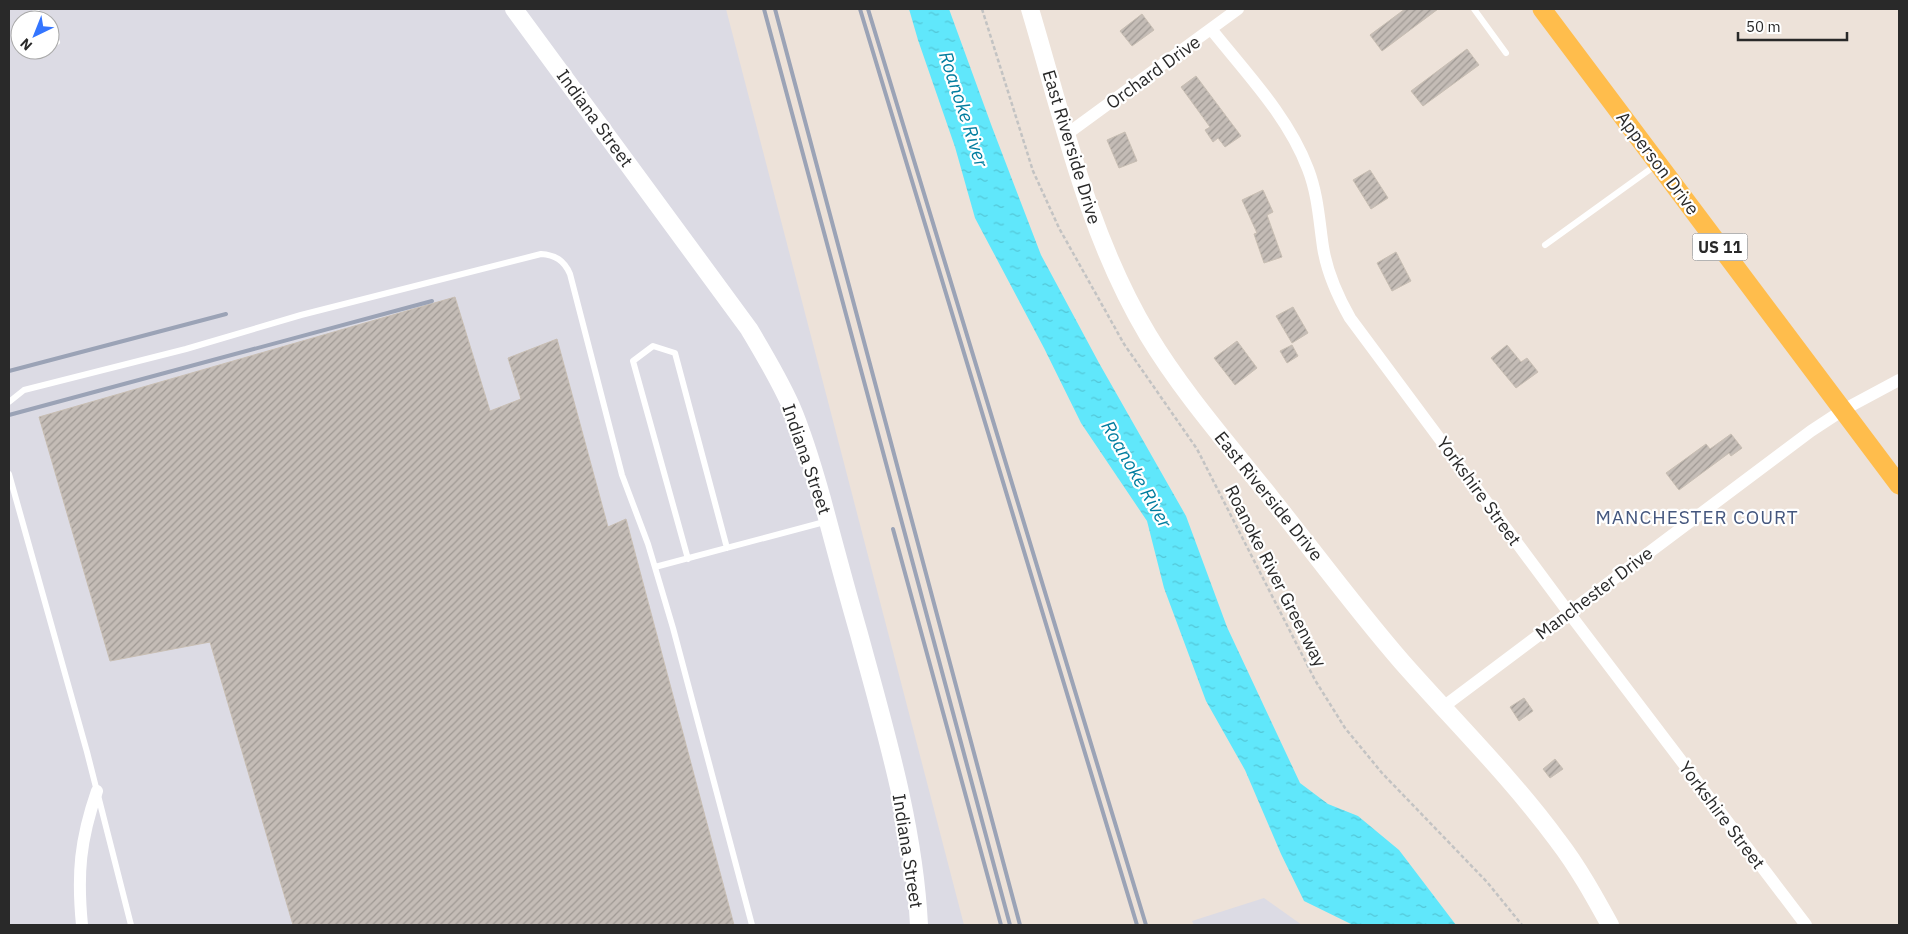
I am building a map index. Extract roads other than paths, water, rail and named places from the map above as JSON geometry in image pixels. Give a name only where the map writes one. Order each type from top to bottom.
[{"type":"main road","name":"Apperson Drive","points":[[1542,9],[1899,485]]},
{"type":"street","name":"Indiana Street","points":[[514,9],[749,329],[772,367],[791,406],[807,446],[900,793],[912,849],[919,925]]},
{"type":"street","name":"East Riverside Drive","points":[[1030,9],[1087,201],[1126,295],[1148,335],[1173,374],[1211,423],[1401,660],[1556,838],[1593,894],[1610,925]]},
{"type":"street","name":"Orchard Drive","points":[[1067,134],[1238,9]]},
{"type":"street","name":"Yorkshire Street","points":[[1211,29],[1279,114],[1294,138],[1308,168],[1315,190],[1328,272],[1337,296],[1350,318],[1569,613],[1806,925]]},
{"type":"street","name":"Manchester Drive","points":[[1443,707],[1811,431],[1843,410],[1899,380]]},
{"type":"street","points":[[82,925],[79,869],[87,818],[97,790]]},
{"type":"lane","points":[[1477,10],[1506,53]]},
{"type":"lane","points":[[1545,245],[1658,164]]},
{"type":"lane","points":[[9,402],[24,390],[186,349],[301,315],[541,254],[551,255],[560,259],[567,266],[570,274],[622,475],[648,544],[673,628],[752,925]]},
{"type":"lane","points":[[688,559],[633,361],[653,346],[675,353],[727,548]]},
{"type":"lane","points":[[9,474],[97,790],[132,925]]},
{"type":"lane","points":[[655,567],[828,521]]},
{"type":"water","name":"Roanoke River","points":[[909,9],[949,9],[1041,255],[1099,363],[1186,516],[1227,627],[1300,783],[1328,804],[1358,816],[1399,850],[1456,925],[1353,925],[1304,901],[1281,854],[1245,770],[1206,701],[1164,588],[1147,521],[1081,423],[1044,348],[975,218],[955,147]]},
{"type":"railway","points":[[764,9],[1010,925]]},
{"type":"railway","points":[[775,9],[1020,925]]},
{"type":"railway","points":[[860,9],[1137,925]]},
{"type":"railway","points":[[868,9],[1146,925]]},
{"type":"railway","points":[[9,415],[432,301]]},
{"type":"railway","points":[[9,371],[226,314]]},
{"type":"railway","points":[[893,529],[1001,925]]},
{"type":"district","name":"MANCHESTER COURT","points":[[1697,517]]}]
